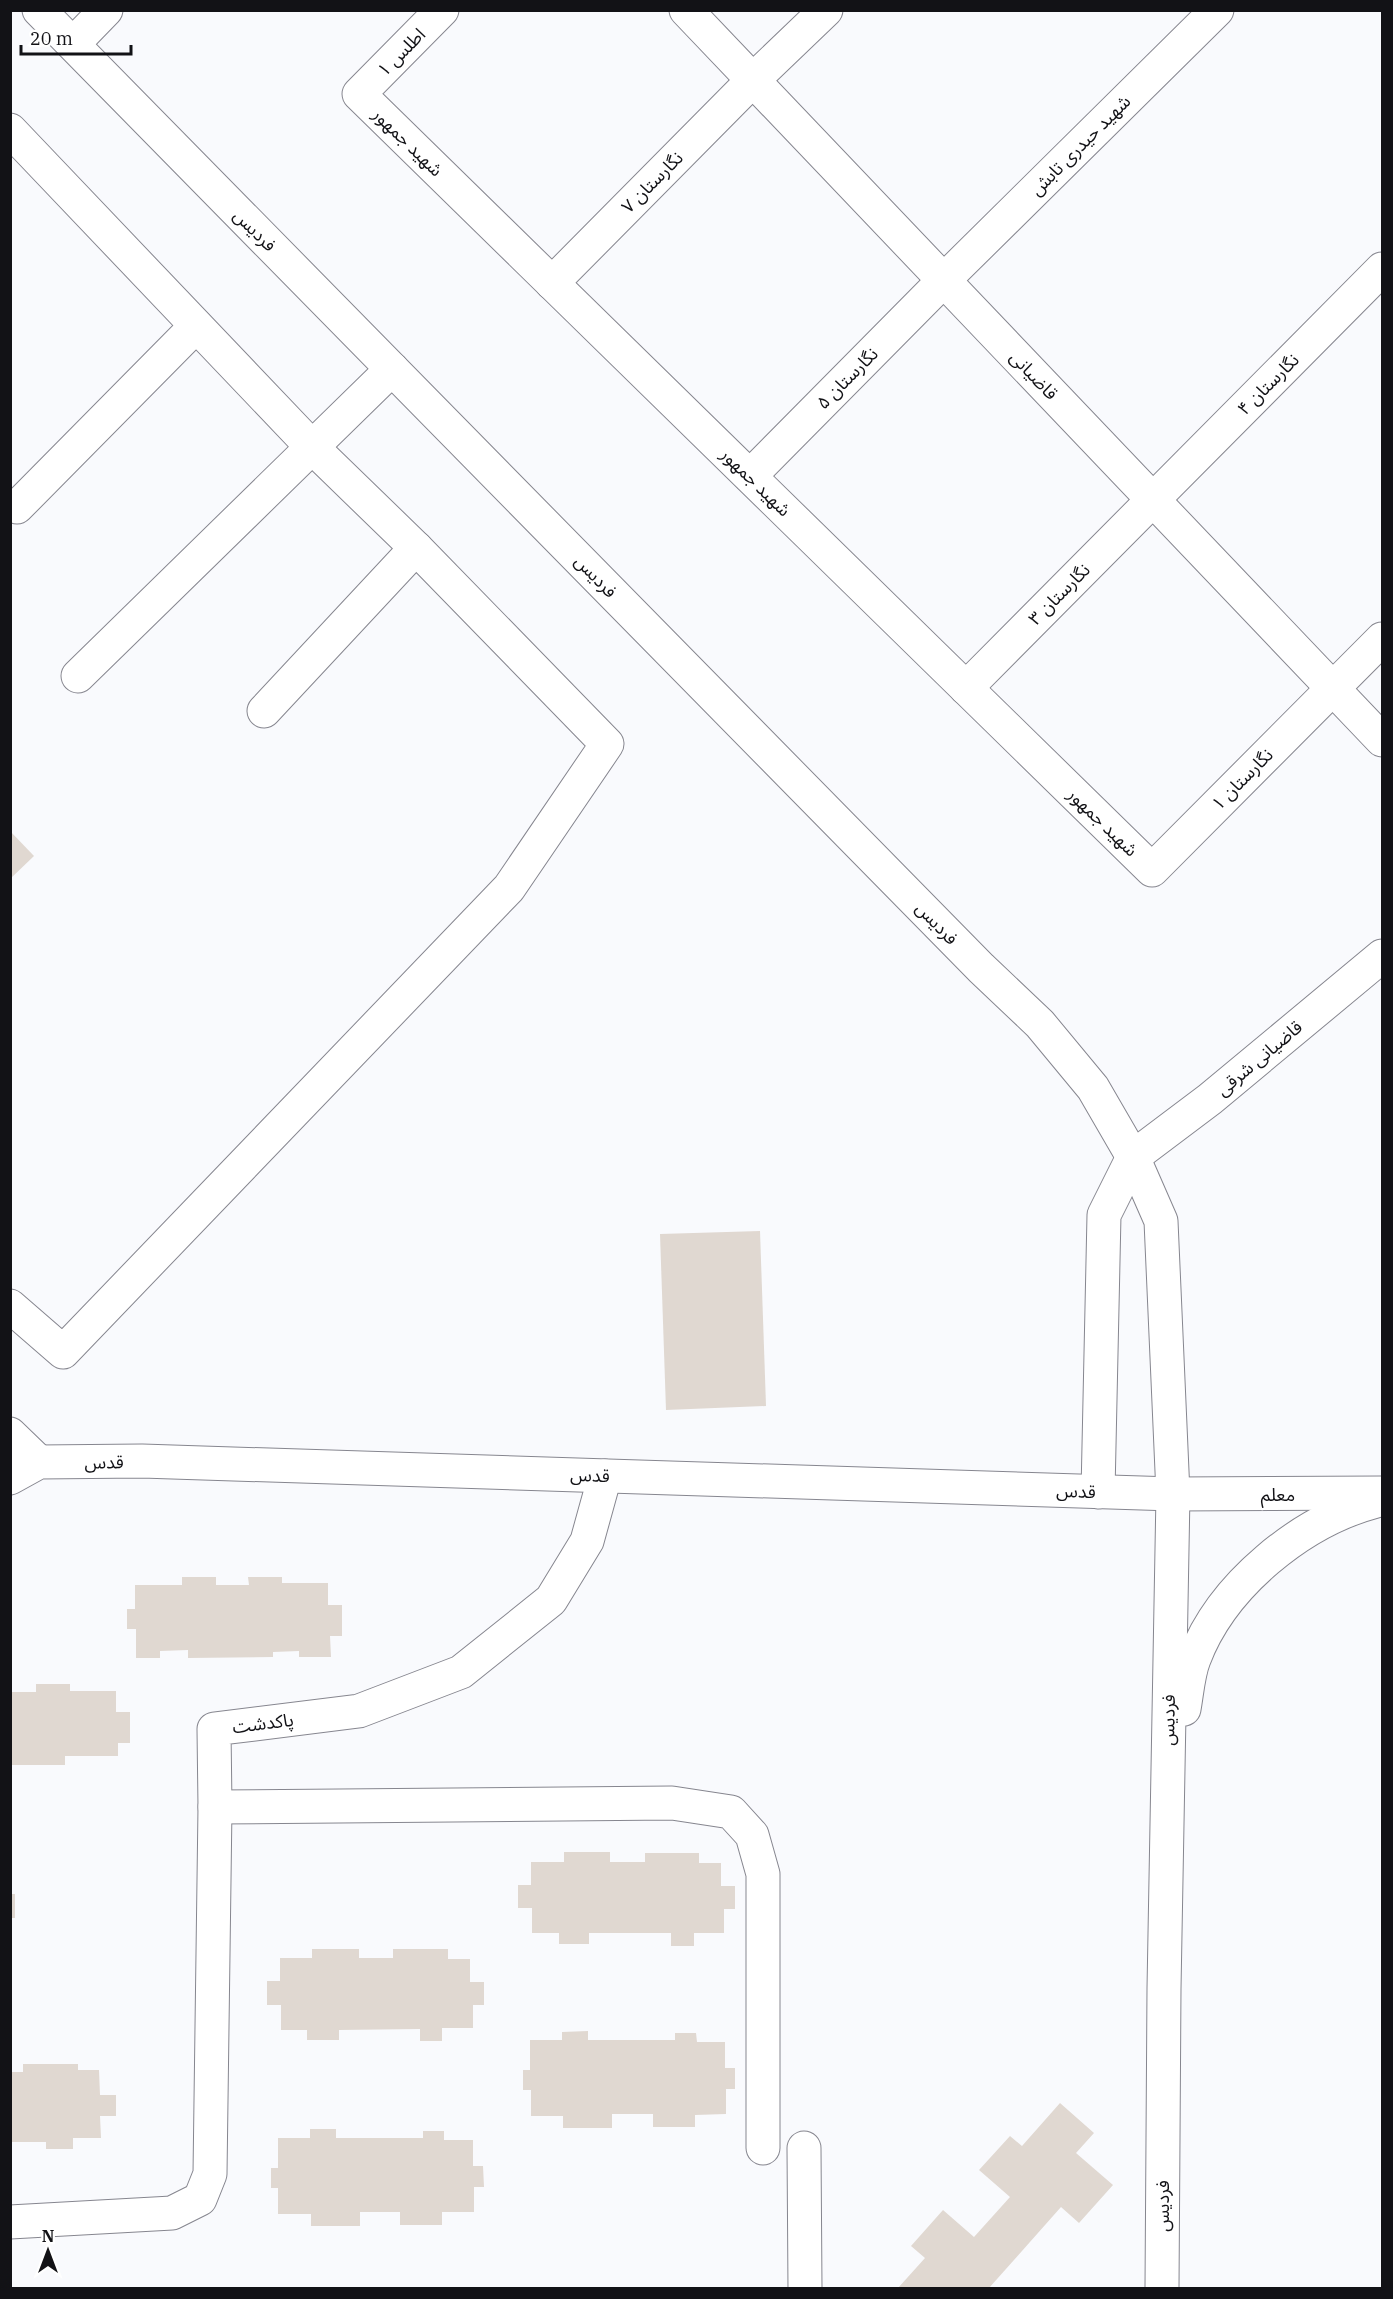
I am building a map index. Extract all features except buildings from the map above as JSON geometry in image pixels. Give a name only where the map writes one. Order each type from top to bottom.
[{"type":"street","name":"فردیس","points":[[39,10],[981,968],[1040,1024],[1093,1088],[1133,1157],[1161,1221],[1173,1494],[1162,2289]]},
{"type":"street","points":[[73,44],[106,10]]},
{"type":"street","name":"اطلس ۱","points":[[359,94],[442,10]]},
{"type":"street","name":"قاضیانی","points":[[686,10],[1383,740]]},
{"type":"street","name":"نگارستان ۷","points":[[552,283],[753,80],[826,10]]},
{"type":"street","name":"شهید حیدری تابش","points":[[944,280],[1217,10]]},
{"type":"street","name":"شهید جمهور","points":[[359,94],[1152,870]]},
{"type":"street","points":[[10,130],[312,447],[416,548],[606,744],[509,888],[63,1352],[10,1306]]},
{"type":"street","name":"نگارستان ۴","points":[[1152,500],[1383,269]]},
{"type":"street","name":"نگارستان ۵","points":[[750,476],[944,280]]},
{"type":"street","points":[[17,507],[196,326]]},
{"type":"street","points":[[78,676],[392,369]]},
{"type":"street","name":"نگارستان ۳","points":[[966,688],[1152,500]]},
{"type":"street","points":[[264,711],[416,548]]},
{"type":"street","name":"نگارستان ۱","points":[[1152,870],[1383,639]]},
{"type":"street","name":"قاضیانی شرقی","points":[[1133,1157],[1210,1099],[1383,956]]},
{"type":"street","points":[[1098,1492],[1104,1215],[1133,1157]]},
{"type":"street","points":[[10,1434],[39,1462]]},
{"type":"street","name":"قدس","points":[[10,1478],[39,1462],[142,1461],[1173,1494]]},
{"type":"street","name":"پاکدشت","points":[[10,2222],[172,2213],[200,2199],[210,2174],[214,1729],[359,1711],[461,1672],[551,1600],[587,1541],[605,1476]]},
{"type":"street","name":"معلم","points":[[1173,1494],[1383,1493]]},
{"type":"street","points":[[1168,1736],[1180,1729],[1194,1659],[1212,1624],[1236,1591],[1265,1562],[1299,1535],[1334,1516],[1383,1499]]},
{"type":"street","points":[[215,1807],[672,1803],[732,1812],[752,1835],[763,1874],[763,2148]]},
{"type":"street","points":[[804,2148],[805,2289]]}]
